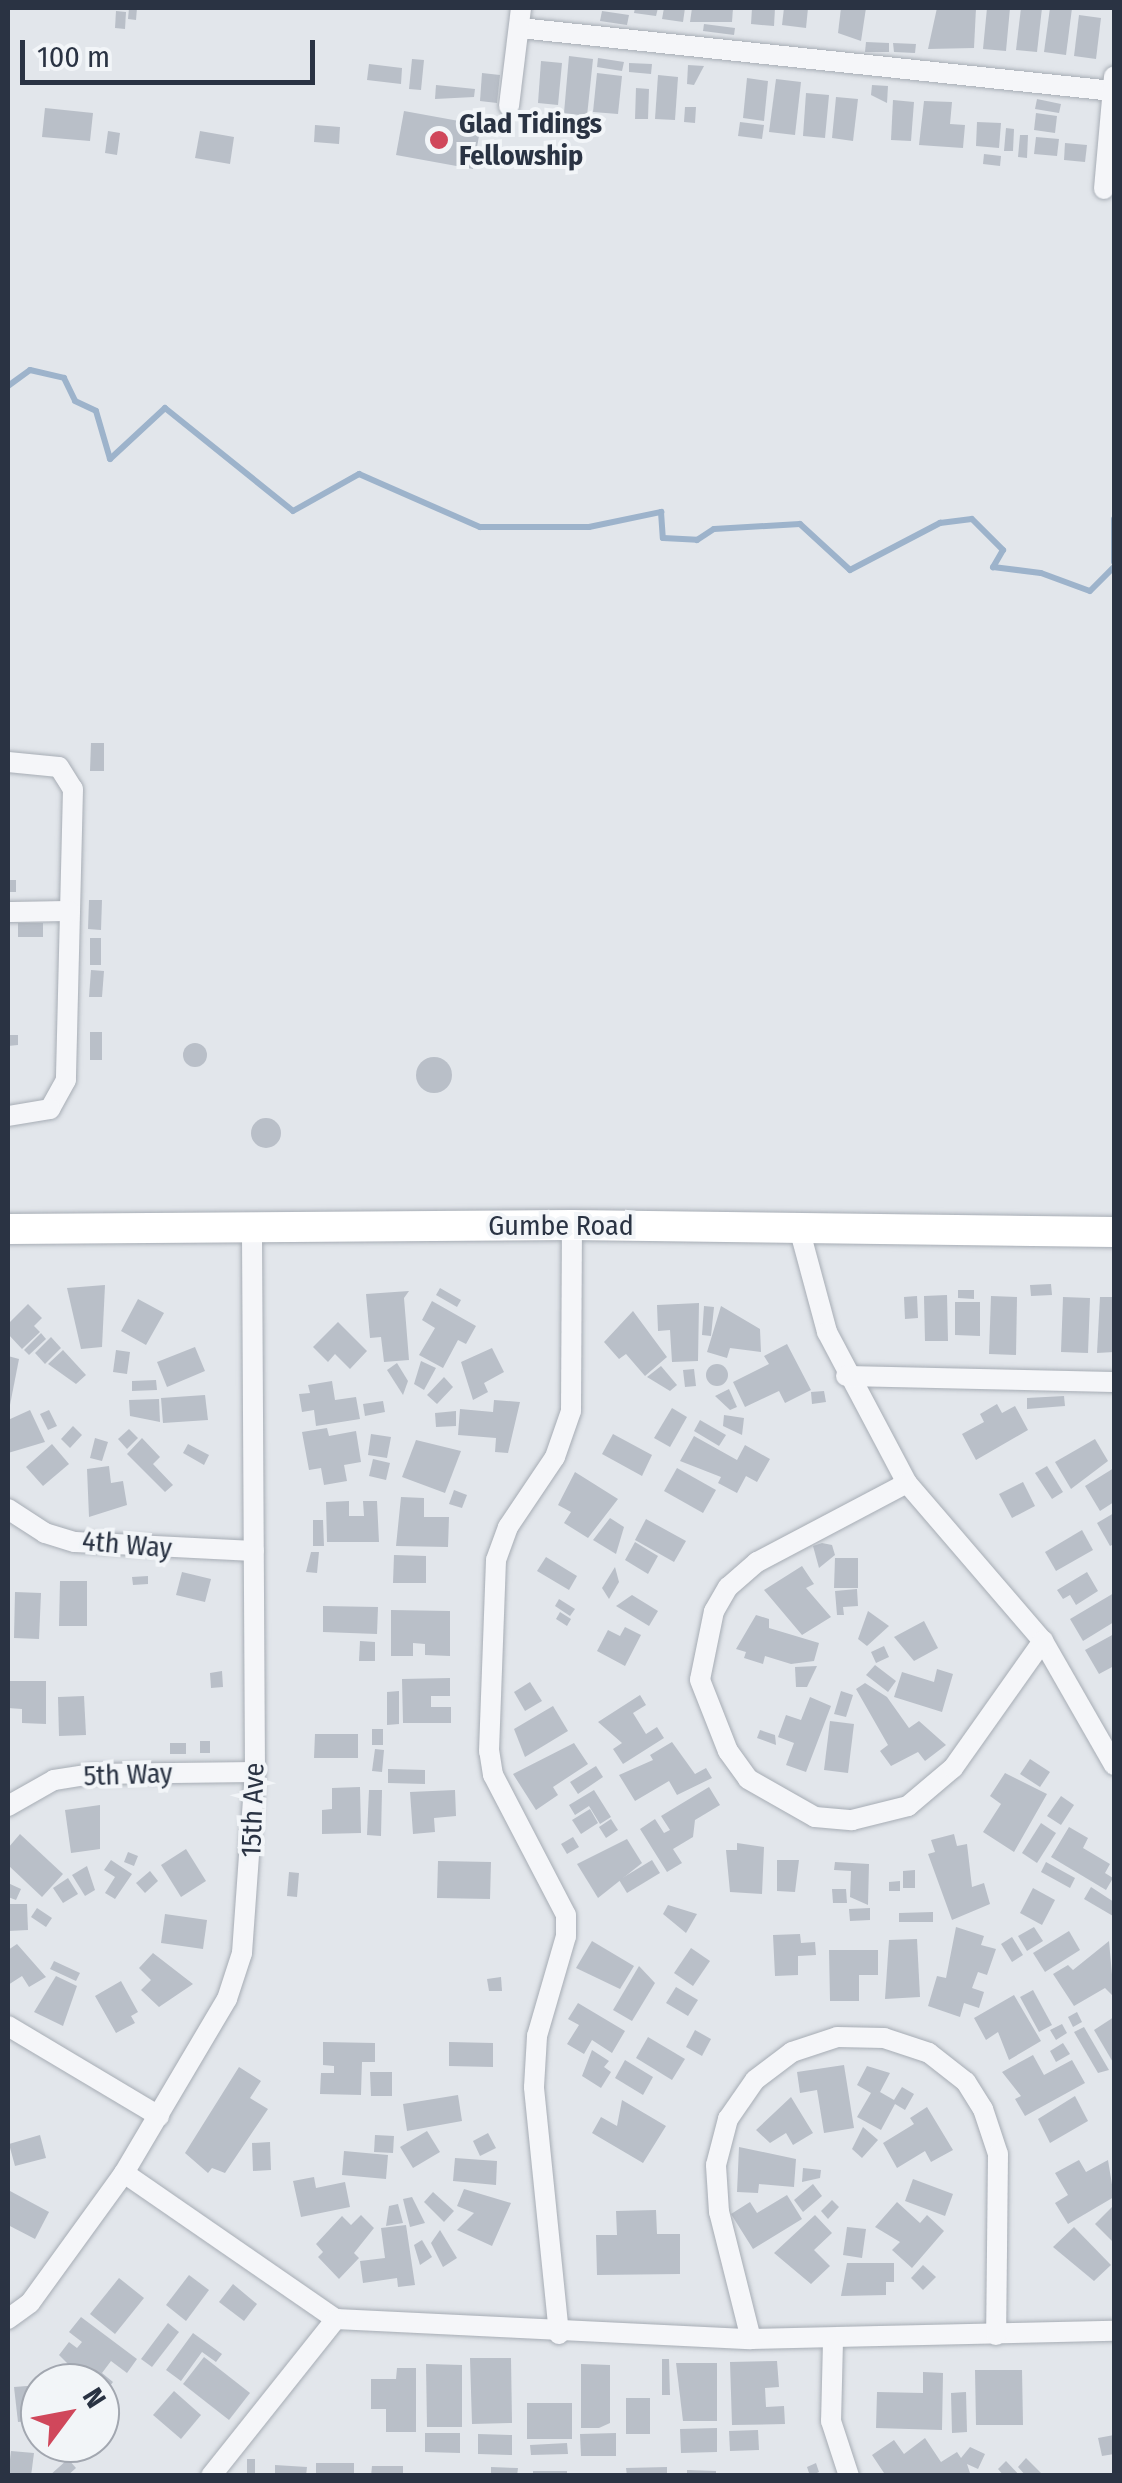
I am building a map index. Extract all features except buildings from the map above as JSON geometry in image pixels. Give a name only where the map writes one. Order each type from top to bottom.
[{"type":"street","points":[[509,106],[521,18],[1113,84],[1104,189]]},
{"type":"street","points":[[8,762],[49,763],[68,776],[70,911],[66,1080],[50,1109],[8,1116]]},
{"type":"street","points":[[8,912],[70,911]]},
{"type":"street","points":[[559,2334],[534,2087],[537,2036],[563,1950],[566,1915],[493,1775],[489,1751],[496,1560],[508,1527],[555,1457],[571,1410],[572,1224]]},
{"type":"street","name":"Gumbe Road","points":[[8,1229],[572,1224],[1114,1232]]},
{"type":"street","name":"15th Ave","points":[[8,2319],[30,2304],[124,2174],[227,1999],[242,1954],[255,1772],[252,1228]]},
{"type":"street","points":[[799,1228],[813,1290],[846,1376],[907,1483],[1043,1641],[1114,1765]]},
{"type":"street","points":[[846,1376],[1114,1382]]},
{"type":"street","points":[[907,1483],[757,1562],[728,1587],[714,1611],[700,1680],[728,1752],[748,1779],[815,1817],[852,1820],[908,1806],[952,1768],[1043,1641]]},
{"type":"street","name":"4th Way","points":[[8,1509],[45,1533],[75,1542],[254,1551]]},
{"type":"street","name":"5th Way","points":[[8,1806],[54,1780],[90,1774],[255,1772]]},
{"type":"street","points":[[8,2026],[159,2116]]},
{"type":"street","points":[[751,2339],[719,2212],[716,2165],[728,2120],[755,2080],[792,2052],[837,2037],[884,2038],[929,2053],[966,2082],[983,2109],[998,2154],[996,2335]]},
{"type":"street","points":[[124,2174],[336,2318],[559,2334],[751,2339],[1114,2332]]},
{"type":"street","points":[[211,2476],[336,2318]]},
{"type":"street","points":[[832,2340],[831,2420],[849,2476]]},
{"type":"waterway","points":[[8,386],[30,370],[64,378],[75,401],[96,411],[110,459],[165,408],[293,511],[359,474],[480,527],[589,527],[661,512],[663,538],[697,540],[714,529],[800,524],[850,570],[940,523],[972,519],[1003,550],[993,567],[1041,573],[1090,591],[1114,567]]},
{"type":"waterway","points":[[1114,519],[1114,562]]},
{"type":"place","name":"Glad Tidings Fellowship","points":[[439,140]]}]
